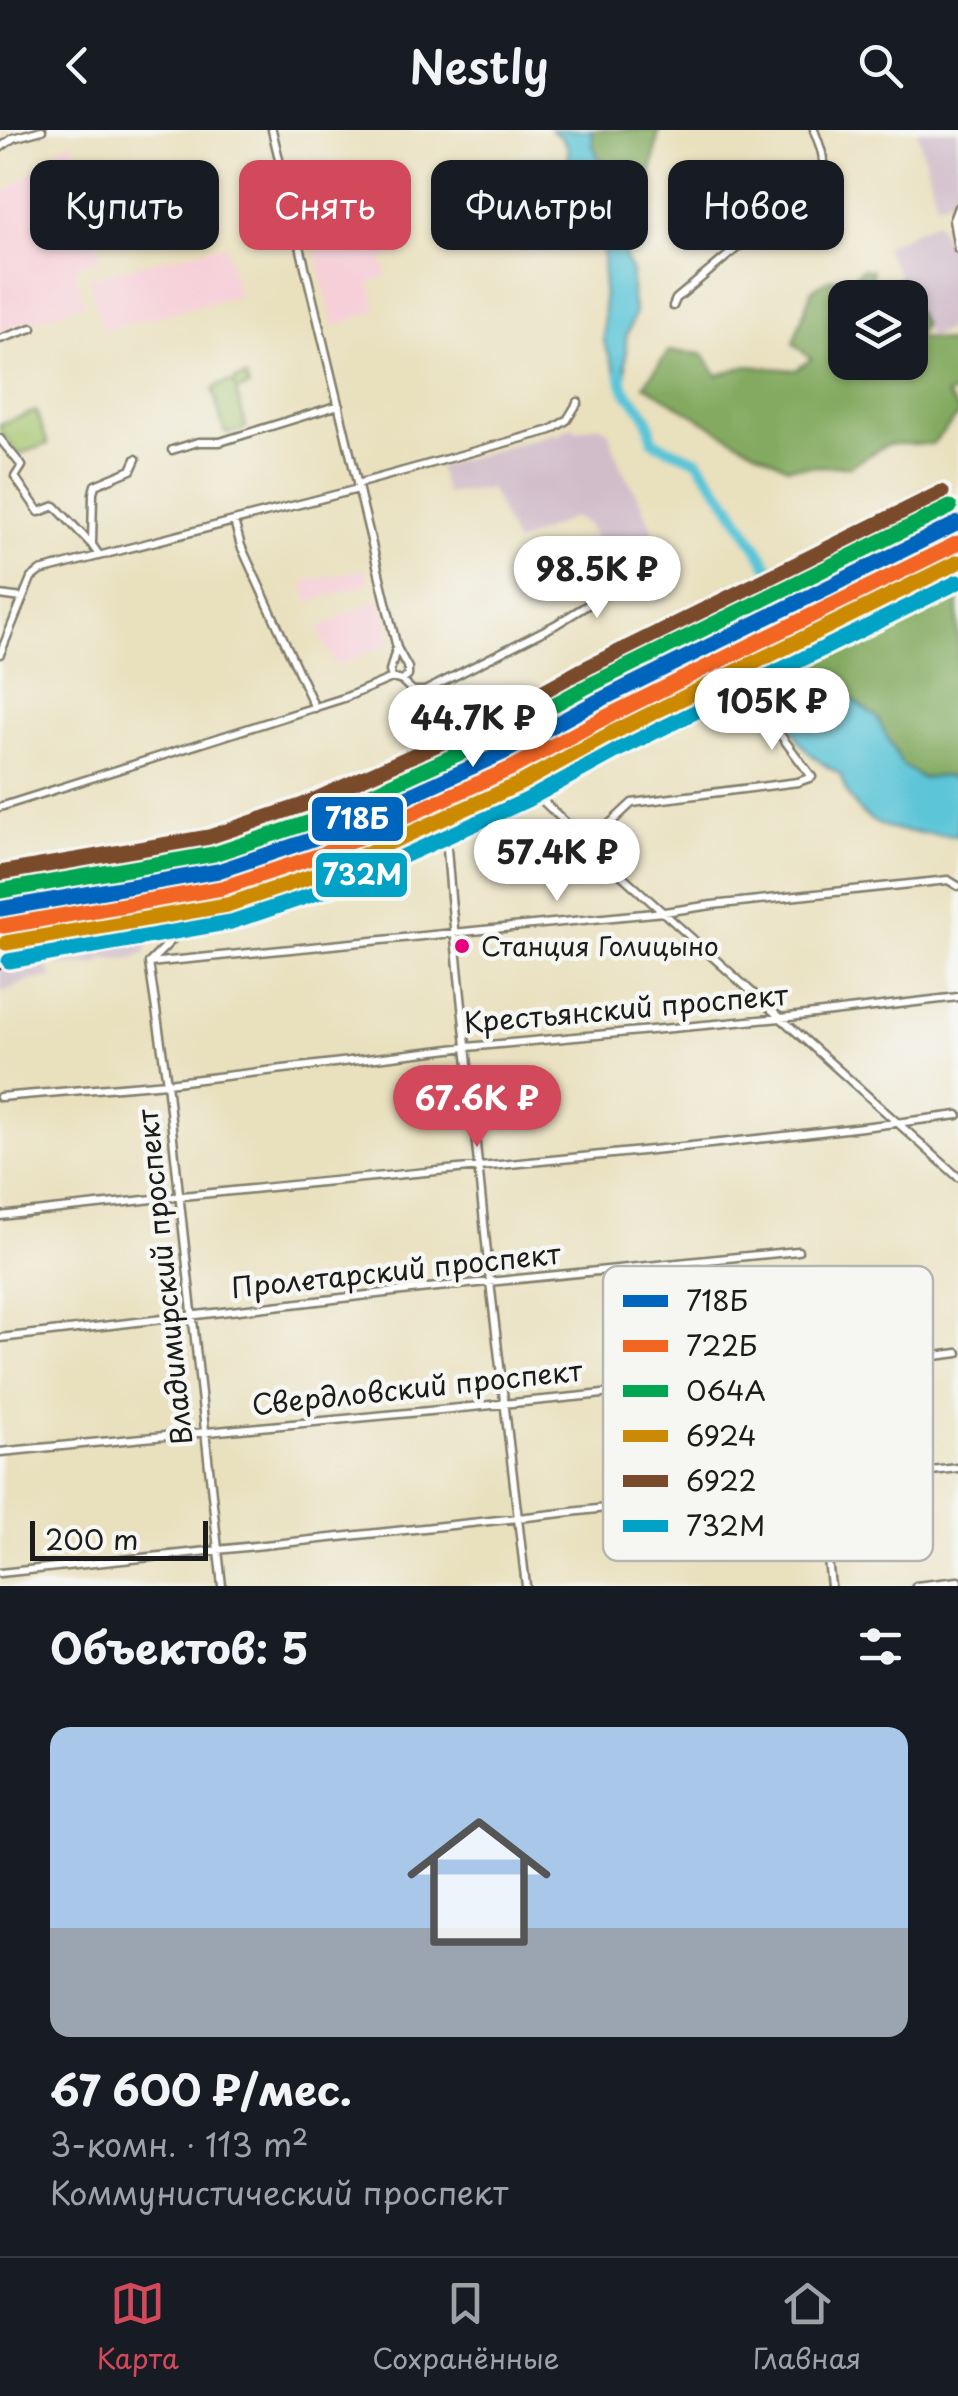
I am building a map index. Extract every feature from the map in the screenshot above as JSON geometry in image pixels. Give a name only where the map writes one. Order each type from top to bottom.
[{"type":"street","points":[[0,148],[14,138],[42,130]]},
{"type":"street","points":[[272,130],[397,648],[409,674],[402,681]]},
{"type":"street","points":[[673,306],[676,299],[820,172],[824,161],[814,130]]},
{"type":"street","points":[[958,208],[953,220],[958,249]]},
{"type":"street","points":[[0,339],[32,328]]},
{"type":"street","points":[[0,654],[35,574],[551,430],[567,420],[578,402]]},
{"type":"street","points":[[172,450],[198,442],[220,442],[338,404]]},
{"type":"street","points":[[0,439],[22,466],[15,477],[40,512],[55,506],[99,554]]},
{"type":"street","points":[[92,545],[92,492],[96,485],[132,470],[136,459]]},
{"type":"street","points":[[234,521],[241,546],[314,708]]},
{"type":"street","points":[[0,807],[357,694],[392,678],[417,693],[449,681],[555,625],[620,585]]},
{"type":"street","points":[[0,595],[22,598]]},
{"type":"street","points":[[392,678],[390,671],[397,648]]},
{"type":"street","points":[[392,666],[399,662],[406,665]]},
{"type":"street","points":[[150,963],[202,910],[512,771],[544,745],[654,690],[693,701],[777,714],[798,709]]},
{"type":"street","points":[[588,844],[632,803],[812,777],[779,733],[777,714]]},
{"type":"street","points":[[512,771],[958,1177]]},
{"type":"street","points":[[443,800],[490,1282],[526,1586]]},
{"type":"street","points":[[150,963],[948,880],[958,886]]},
{"type":"street","name":"Владимирский проспект","points":[[150,963],[180,1195],[222,1586]]},
{"type":"street","name":"Крестьянский проспект","points":[[0,1098],[958,997]]},
{"type":"street","points":[[0,1216],[958,1116]]},
{"type":"street","name":"Пролетарский проспект","points":[[649,1266],[798,1251]]},
{"type":"street","name":"Пролетарский проспект","points":[[0,1338],[603,1271]]},
{"type":"street","name":"Свердловский проспект","points":[[933,1356],[958,1353]]},
{"type":"street","name":"Свердловский проспект","points":[[0,1452],[603,1393]]},
{"type":"street","points":[[933,1471],[958,1468]]},
{"type":"street","points":[[0,1573],[603,1508]]},
{"type":"street","points":[[829,1561],[832,1586]]},
{"type":"street","points":[[916,1586],[958,1581]]},
{"type":"shaded area","points":[[917,130],[958,130],[958,198],[937,204]]},
{"type":"shaded area","points":[[72,139],[77,160],[46,160]]},
{"type":"shaded area","points":[[30,173],[30,250],[99,250],[101,259],[74,268],[84,304],[0,333],[0,197]]},
{"type":"shaded area","points":[[936,221],[958,267],[958,324],[929,338],[928,280],[901,280],[884,246]]},
{"type":"shaded area","points":[[225,244],[239,296],[103,330],[89,278],[201,250],[219,250],[219,246]]},
{"type":"shaded area","points":[[399,250],[400,253],[382,260],[388,276],[370,283],[377,311],[334,326],[315,251]]},
{"type":"shaded area","points":[[598,425],[608,430],[621,467],[657,540],[628,553],[648,546],[654,561],[626,578],[616,580],[587,524],[573,517],[515,544],[491,489],[446,494],[438,467],[555,433],[563,434],[570,428],[575,431]]},
{"type":"shaded area","points":[[365,569],[369,583],[308,603],[303,582]]},
{"type":"shaded area","points":[[381,598],[392,642],[336,667],[318,628]]},
{"type":"shaded area","points":[[145,927],[147,952],[135,958],[61,965],[46,944],[100,931]]},
{"type":"shaded area","points":[[28,932],[53,978],[32,980],[0,993],[0,935]]},
{"type":"green space","points":[[592,130],[659,130],[650,182],[648,160],[600,160],[593,145]]},
{"type":"green space","points":[[861,269],[872,270],[871,280],[852,280]]},
{"type":"green space","points":[[828,280],[828,380],[928,380],[928,339],[951,342],[958,338],[958,391],[947,395],[958,416],[932,444],[888,444],[850,466],[787,467],[644,385],[669,351],[703,354],[717,375],[746,366],[796,370],[811,359],[793,343],[812,289]]},
{"type":"green space","points":[[246,377],[249,387],[236,391],[246,427],[228,434],[213,390],[229,382],[235,386],[234,380]]},
{"type":"green space","points":[[36,411],[48,444],[19,454],[0,431],[0,424]]},
{"type":"green space","points":[[958,562],[958,781],[948,776],[921,778],[902,765],[877,718],[853,700],[808,705],[781,649]]},
{"type":"water","points":[[551,130],[592,130],[593,145],[600,160],[568,160],[568,147]]},
{"type":"water","points":[[603,250],[626,250],[632,272],[635,313],[626,338],[626,374],[621,384],[604,342]]},
{"type":"water","points":[[853,700],[877,718],[902,765],[921,778],[948,776],[958,781],[958,836],[901,831],[870,820],[848,794],[840,774],[817,760],[794,733],[791,724],[808,705]]},
{"type":"waterway","points":[[621,373],[627,392],[647,419],[653,442],[697,460],[780,585]]},
{"type":"waterway","points":[[796,621],[792,654],[811,693],[808,705],[816,713]]},
{"type":"railway","points":[[0,969],[45,932],[97,905]]},
{"type":"transit line","name":"6922","points":[[0,873],[209,837],[303,805],[489,721],[580,671],[942,492]]},
{"type":"transit line","name":"064А","points":[[0,891],[214,854],[310,822],[497,736],[588,686],[950,507]]},
{"type":"transit line","name":"718Б","points":[[0,909],[218,871],[316,838],[505,752],[596,702],[958,523]]},
{"type":"transit line","name":"722Б","points":[[3,926],[222,888],[323,854],[512,768],[604,718],[958,543]]},
{"type":"transit line","name":"6924","points":[[6,943],[227,905],[330,870],[519,784],[612,733],[958,562]]},
{"type":"transit line","name":"732М","points":[[9,961],[231,922],[338,886],[527,800],[620,749],[958,582]]},
{"type":"place","name":"Станция Голицыно","points":[[462,946]]}]
